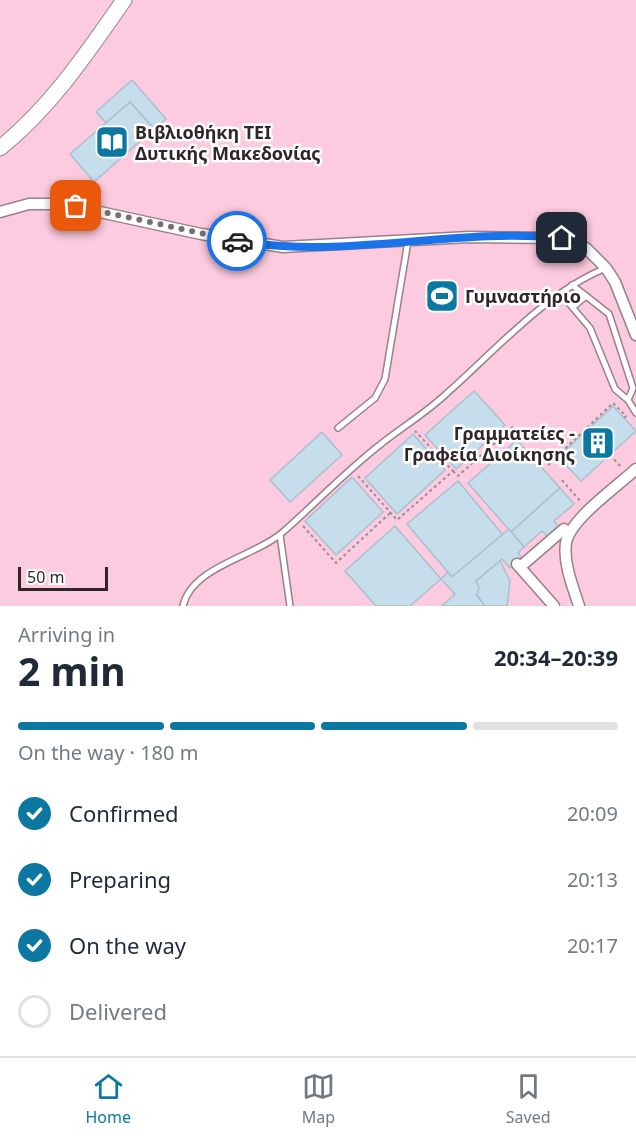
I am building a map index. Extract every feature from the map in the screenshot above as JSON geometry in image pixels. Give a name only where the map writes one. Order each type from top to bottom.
[{"type":"main road","points":[[0,148],[38,113],[65,83],[124,0]]},
{"type":"street","points":[[0,212],[29,204],[63,204],[201,234],[283,247],[469,237],[562,238],[586,248],[606,268],[615,282],[636,335]]},
{"type":"street","points":[[579,606],[567,559],[568,534],[589,511],[633,472]]},
{"type":"street","points":[[554,606],[518,565],[564,530],[568,534]]},
{"type":"lane","points":[[338,428],[375,398],[385,379],[408,241]]},
{"type":"lane","points":[[183,606],[191,587],[204,577],[280,535],[352,470],[561,294],[572,285],[606,268]]},
{"type":"lane","points":[[572,285],[609,314],[633,388],[628,400]]},
{"type":"lane","points":[[561,294],[590,328],[615,389],[628,400],[636,412]]},
{"type":"lane","points":[[573,308],[586,296]]},
{"type":"lane","points":[[280,535],[290,606]]},
{"type":"path","points":[[548,465],[613,403],[626,416],[624,418]]},
{"type":"path","points":[[409,424],[458,476],[514,426]]},
{"type":"path","points":[[610,455],[633,472]]},
{"type":"path","points":[[352,470],[397,520],[453,471]]},
{"type":"path","points":[[562,480],[589,511]]},
{"type":"path","points":[[297,519],[336,564],[391,513]]},
{"type":"shaded area","points":[[0,0],[636,0],[636,606],[0,606]]},
{"type":"building","points":[[132,80],[166,119],[154,129],[130,102],[106,123],[96,112]]},
{"type":"building","name":"Βιβλιοθήκη ΤΕΙ Δυτικής Μακεδονίας","points":[[130,102],[154,129],[94,182],[70,154]]},
{"type":"building","points":[[474,391],[505,425],[456,469],[425,435]]},
{"type":"building","name":"Γραμματείες - Γραφεία Διοίκησης","points":[[613,406],[636,431],[581,481],[558,457]]},
{"type":"building","points":[[322,432],[342,455],[290,502],[270,480]]},
{"type":"building","points":[[413,434],[445,470],[397,514],[365,478]]},
{"type":"building","points":[[517,440],[560,488],[511,532],[468,483]]},
{"type":"building","points":[[352,477],[383,512],[336,555],[305,521]]},
{"type":"building","points":[[458,481],[503,535],[452,577],[407,524]]},
{"type":"building","points":[[560,488],[574,504],[554,521],[559,527],[548,537],[542,531],[524,547],[511,532]]},
{"type":"building","points":[[395,526],[441,579],[410,606],[376,606],[345,571]]},
{"type":"building","points":[[509,529],[524,547],[518,553],[521,557],[510,568],[502,559],[476,581],[479,588],[477,595],[485,606],[442,606],[455,594],[441,579],[448,572],[452,577]]},
{"type":"building","points":[[500,561],[510,581],[507,606],[485,606],[477,595],[479,588],[476,581]]},
{"type":"way so far","points":[[76,206],[237,241]]},
{"type":"place","name":"Βιβλιοθήκη ΤΕΙ Δυτικής Μακεδονίας","points":[[112,142]]},
{"type":"place","name":"Γυμναστήριο","points":[[442,296]]},
{"type":"place","name":"Γραμματείες - Γραφεία Διοίκησης","points":[[598,443]]},
{"type":"route","points":[[237,241],[283,247],[311,247],[469,237],[562,238]]}]
